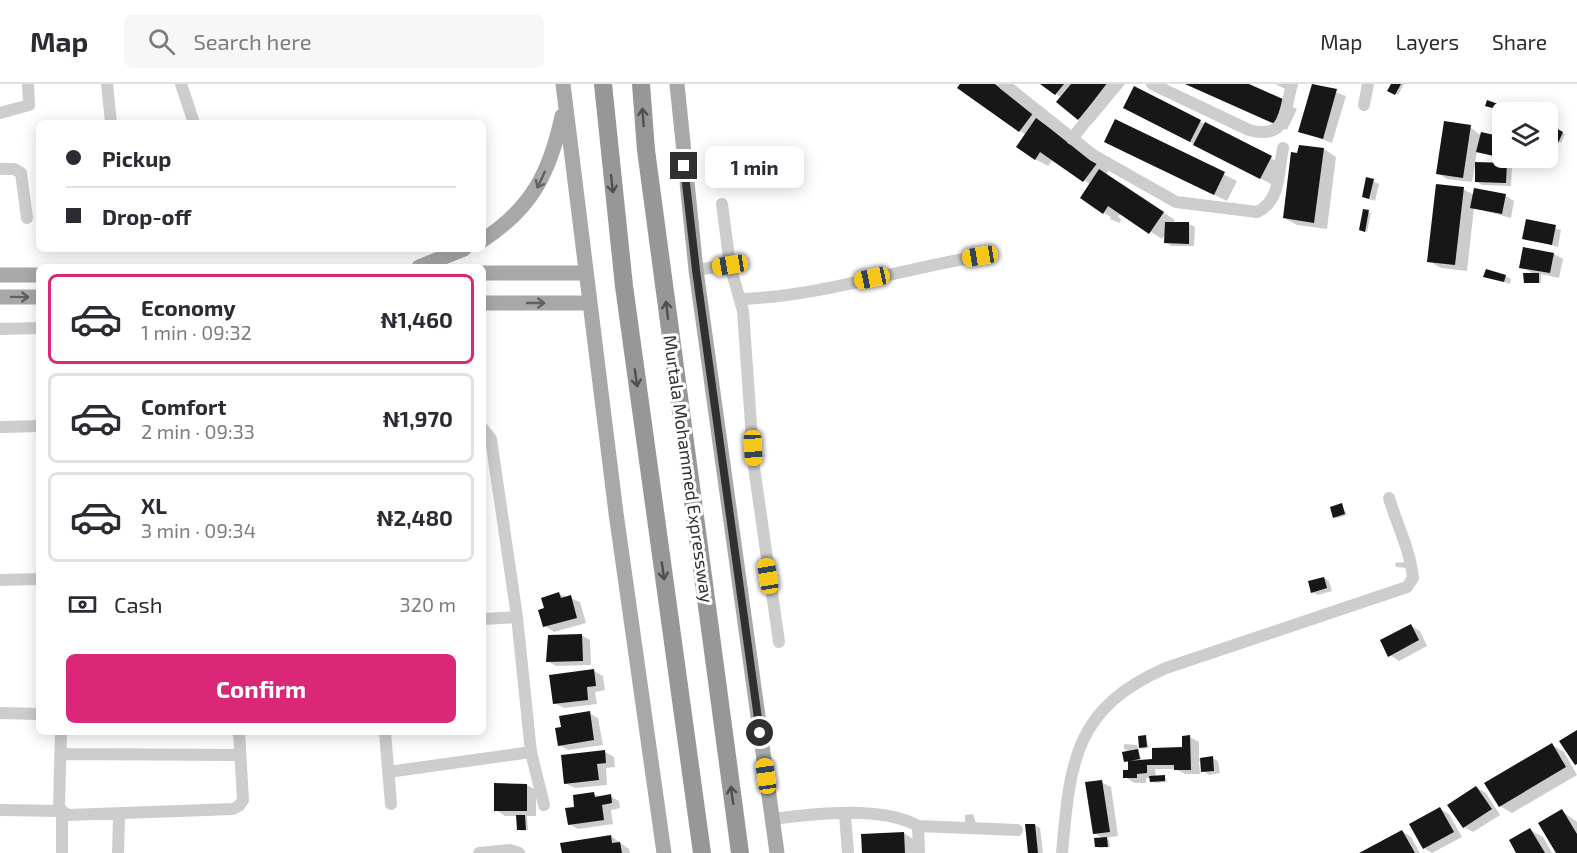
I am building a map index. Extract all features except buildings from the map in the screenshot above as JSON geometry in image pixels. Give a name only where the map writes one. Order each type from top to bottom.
[{"type":"highway","points":[[603,84],[624,286],[702,853]]},
{"type":"highway","name":"Murtala Mohammed Expressway","points":[[641,84],[646,150],[740,853]]},
{"type":"main road","points":[[563,84],[584,273],[664,853]]},
{"type":"main road","points":[[677,84],[696,270],[777,853]]},
{"type":"main road","points":[[486,238],[508,222],[535,192],[555,146],[564,104]]},
{"type":"main road","points":[[426,264],[456,252]]},
{"type":"main road","points":[[486,273],[584,273]]},
{"type":"main road","points":[[0,275],[36,275]]},
{"type":"main road","points":[[0,297],[36,297]]},
{"type":"main road","points":[[486,303],[588,303]]},
{"type":"street","points":[[0,113],[29,105],[28,84]]},
{"type":"street","points":[[106,84],[111,120]]},
{"type":"street","points":[[181,84],[193,120]]},
{"type":"street","points":[[1004,84],[1103,161],[1176,202],[1257,212],[1269,207],[1274,197],[1282,148]]},
{"type":"street","points":[[1072,138],[1114,84]]},
{"type":"street","points":[[1152,84],[1249,130],[1265,134],[1276,130],[1282,122],[1292,84]]},
{"type":"street","points":[[1364,105],[1368,84]]},
{"type":"street","points":[[0,169],[14,169],[21,173],[27,218]]},
{"type":"street","points":[[722,204],[730,265],[741,299],[754,467],[778,642]]},
{"type":"street","points":[[741,299],[776,298],[928,264],[980,256]]},
{"type":"street","points":[[696,270],[730,265]]},
{"type":"street","points":[[0,329],[36,328]]},
{"type":"street","points":[[2,427],[36,426]]},
{"type":"street","points":[[486,433],[491,439],[517,617],[531,752],[544,805]]},
{"type":"street","points":[[1062,853],[1066,801],[1086,730],[1114,696],[1134,682],[1166,668],[1407,587],[1413,578],[1412,564],[1407,544],[1389,498]]},
{"type":"street","points":[[0,580],[36,579]]},
{"type":"street","points":[[486,619],[517,617]]},
{"type":"street","points":[[0,713],[36,714]]},
{"type":"street","points":[[61,735],[59,806],[68,815],[119,815],[233,809],[243,800],[239,735]]},
{"type":"street","points":[[385,735],[391,804]]},
{"type":"street","points":[[388,772],[531,752]]},
{"type":"street","points":[[60,754],[240,754]]},
{"type":"street","points":[[0,810],[62,811]]},
{"type":"street","points":[[62,811],[62,853]]},
{"type":"street","points":[[772,819],[814,814],[892,816],[918,826],[1017,830]]},
{"type":"street","points":[[118,853],[119,815]]},
{"type":"street","points":[[845,815],[848,853]]},
{"type":"street","points":[[918,826],[919,853]]},
{"type":"street","points":[[478,853],[510,850],[519,853]]},
{"type":"route","points":[[684,166],[696,270],[760,733]]}]
